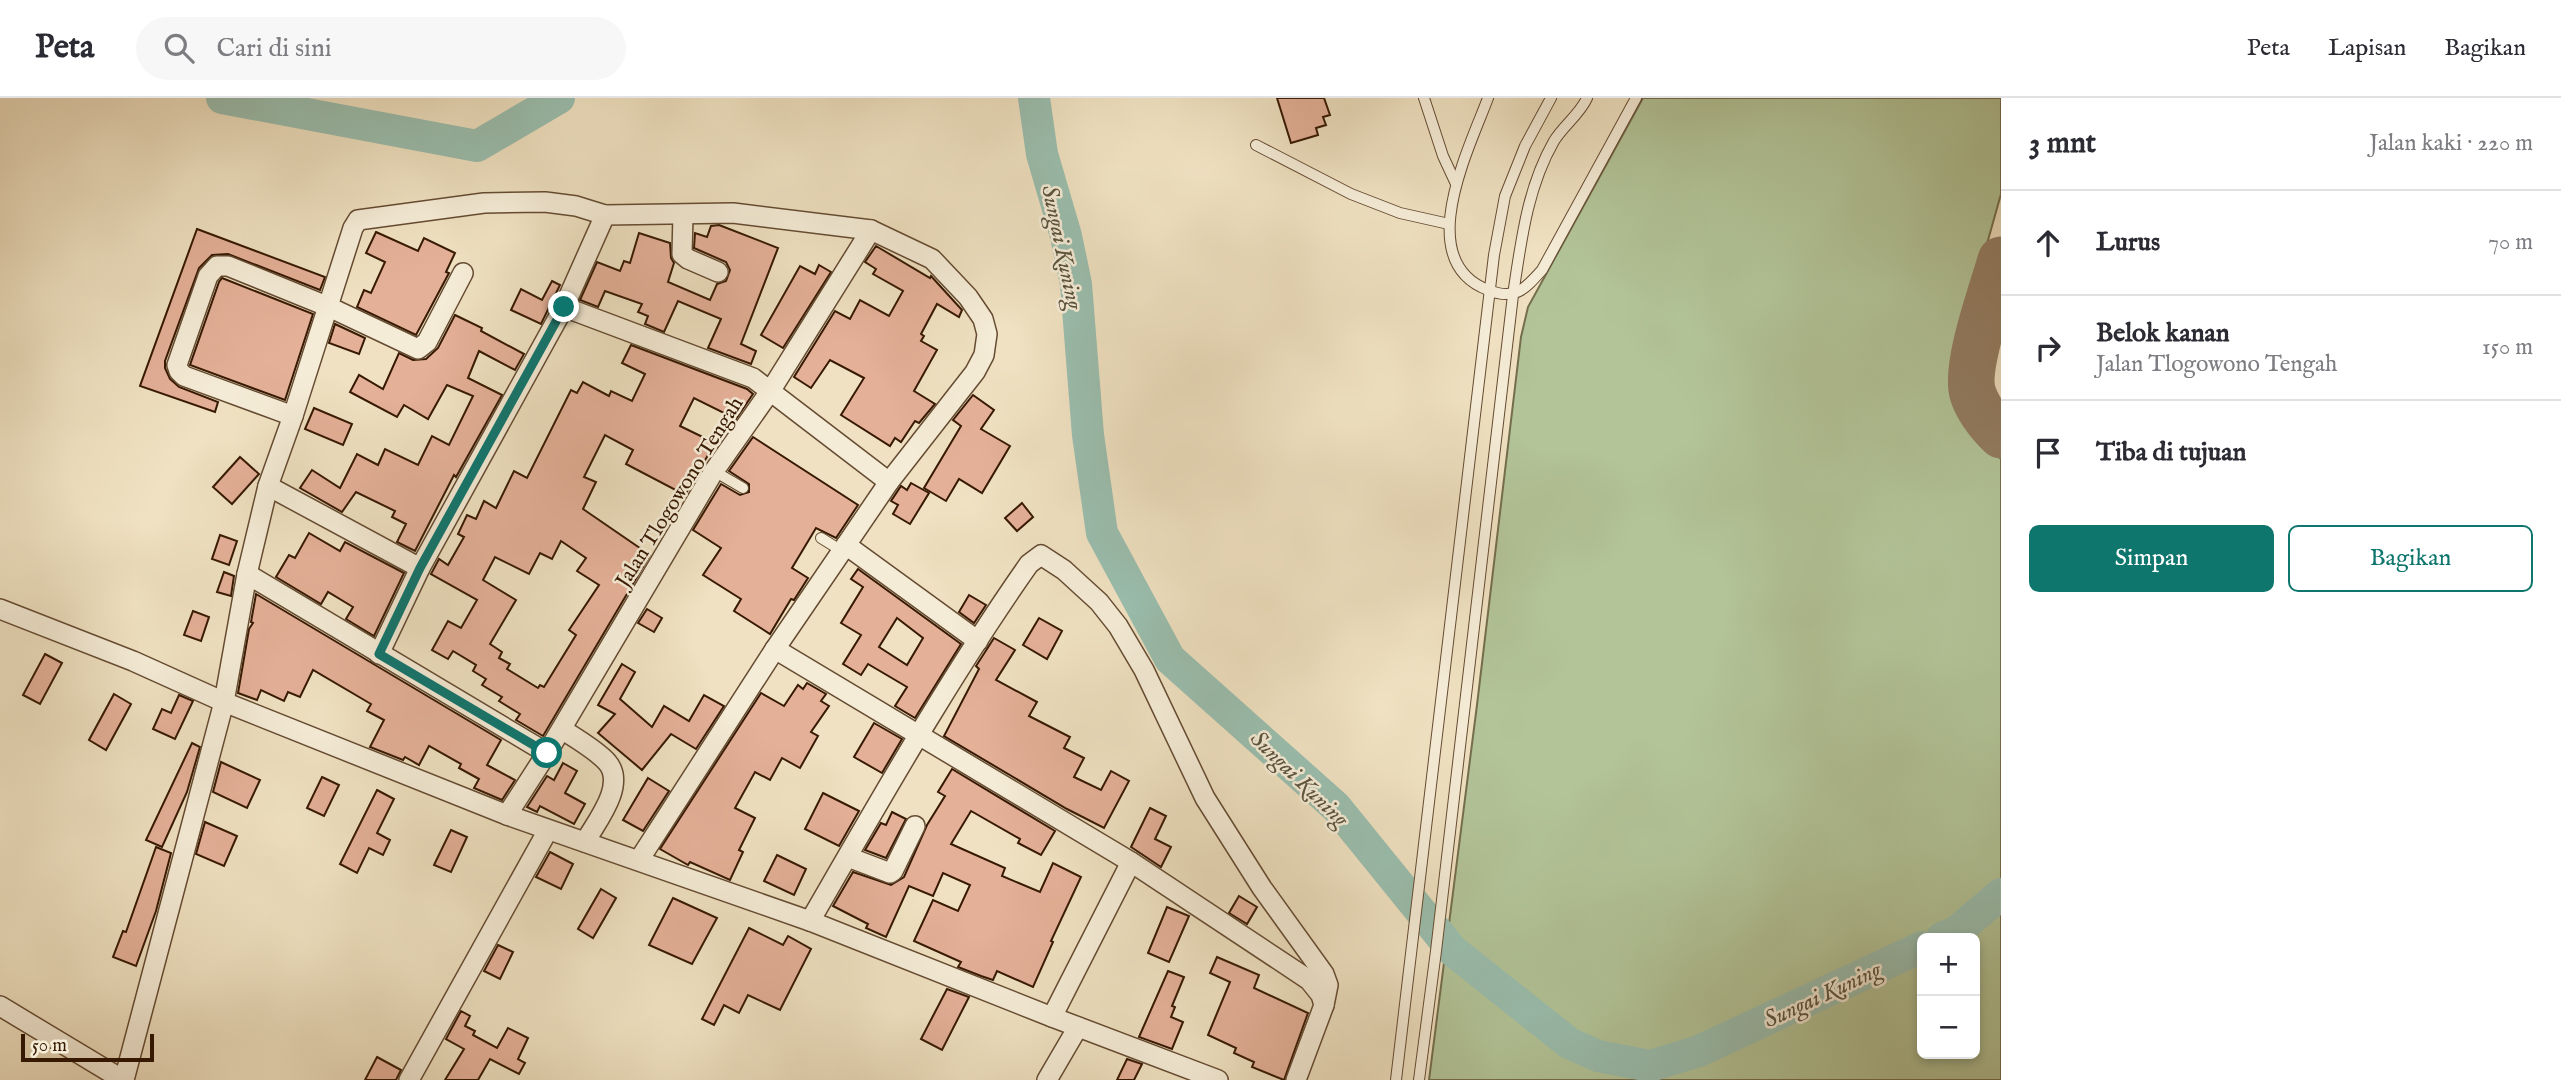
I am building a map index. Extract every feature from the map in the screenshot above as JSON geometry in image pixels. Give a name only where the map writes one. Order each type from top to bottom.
[{"type":"street","points":[[0,1006],[124,1080],[224,702],[247,574],[268,486],[353,228],[358,220],[484,203],[545,202],[576,206],[605,215],[733,213],[871,230],[932,259],[968,297],[984,319],[987,334],[984,355],[975,372],[890,482],[844,548],[775,649],[639,860]]},
{"type":"street","points":[[379,654],[420,568],[564,307],[605,215]]},
{"type":"street","points":[[682,215],[682,254],[718,272]]},
{"type":"street","points":[[871,230],[771,390],[890,482]]},
{"type":"street","points":[[293,416],[184,376],[177,365],[208,276],[217,266],[228,266],[329,307],[418,349],[427,342],[463,273]]},
{"type":"street","name":"Jalan Tlogowono Tengah","points":[[507,815],[562,729],[715,471],[771,390],[736,370],[672,349],[564,307]]},
{"type":"street","points":[[268,486],[420,568]]},
{"type":"street","points":[[844,548],[978,640]]},
{"type":"street","points":[[810,921],[918,736],[1007,595],[1036,556],[1048,558],[1099,602],[1118,626],[1144,670],[1211,808],[1262,888],[1324,974],[1328,985],[1324,1005],[1296,1080]]},
{"type":"street","points":[[247,574],[547,753]]},
{"type":"street","points":[[0,609],[507,815],[810,921],[1218,1080]]},
{"type":"street","points":[[775,649],[1131,862],[1309,980],[1321,995],[1324,1005]]},
{"type":"street","points":[[562,729],[608,763],[614,780],[611,796],[585,842]]},
{"type":"street","points":[[848,856],[890,873],[894,871],[915,826]]},
{"type":"street","points":[[409,1080],[548,830]]},
{"type":"street","points":[[1052,1017],[1131,862]]},
{"type":"street","points":[[1047,1080],[1078,1027]]},
{"type":"lane","points":[[1424,98],[1443,156],[1456,184]]},
{"type":"lane","points":[[1488,98],[1456,184],[1449,224],[1452,250],[1458,267],[1475,285],[1491,292],[1513,295],[1527,287],[1542,270],[1636,98]]},
{"type":"lane","points":[[1396,1080],[1494,255],[1505,196],[1525,146],[1551,98]]},
{"type":"lane","points":[[1419,1080],[1513,295],[1528,206],[1536,178],[1554,140],[1587,98]]},
{"type":"lane","points":[[1256,145],[1351,194],[1400,213],[1449,224]]},
{"type":"lane","points":[[715,471],[743,488]]},
{"type":"lane","points":[[821,538],[844,548]]},
{"type":"green space","points":[[1643,98],[2001,98],[2001,194],[1956,354],[1960,401],[1979,435],[2001,459],[2001,1080],[1429,1080],[1521,337],[1528,307]]},
{"type":"building","points":[[1277,98],[1324,98],[1330,115],[1323,117],[1326,125],[1316,128],[1318,135],[1291,143]]},
{"type":"building","points":[[719,225],[778,248],[741,344],[756,351],[751,364],[708,348],[721,319],[678,301],[664,332],[645,324],[648,316],[638,312],[642,304],[605,291],[598,307],[580,300],[597,262],[620,271],[624,261],[630,263],[639,233],[670,243],[674,263],[668,282],[710,300],[717,284],[726,281],[730,270],[726,262],[694,248],[695,233],[707,237],[711,226]]},
{"type":"building","points":[[197,229],[325,277],[320,290],[228,254],[212,255],[199,268],[165,361],[165,368],[170,379],[179,387],[218,402],[215,412],[140,386]]},
{"type":"building","points":[[376,232],[418,251],[424,238],[455,253],[446,272],[449,273],[416,335],[357,307],[364,290],[371,293],[385,262],[366,253]]},
{"type":"building","points":[[876,246],[930,278],[931,276],[962,310],[959,317],[937,304],[921,334],[924,336],[921,341],[937,350],[914,391],[935,404],[919,423],[915,421],[901,442],[895,438],[890,446],[841,415],[864,378],[830,360],[811,388],[794,377],[835,311],[850,319],[860,300],[889,316],[903,291],[873,274],[876,269],[865,262]]},
{"type":"building","points":[[819,265],[831,272],[783,348],[761,335],[800,266],[815,274]]},
{"type":"building","points":[[222,278],[313,314],[285,400],[190,365]]},
{"type":"building","points":[[552,281],[560,285],[541,324],[511,310],[521,289],[542,300]]},
{"type":"building","points":[[455,315],[524,354],[515,370],[479,351],[468,378],[502,395],[456,477],[454,475],[415,551],[397,542],[406,524],[392,517],[395,511],[356,492],[342,512],[300,488],[312,470],[340,488],[357,454],[378,465],[385,449],[418,465],[432,436],[449,445],[473,396],[447,385],[428,419],[404,405],[397,417],[350,392],[359,375],[383,389],[399,353],[413,360],[426,359],[438,348]]},
{"type":"building","points":[[335,324],[365,338],[359,354],[329,343]]},
{"type":"building","points":[[631,345],[747,389],[753,394],[736,419],[694,398],[680,426],[715,443],[685,495],[626,464],[633,450],[605,435],[584,477],[596,482],[583,509],[650,555],[543,736],[516,720],[520,714],[499,701],[502,697],[482,685],[486,679],[473,671],[476,665],[453,651],[448,659],[432,650],[448,621],[461,628],[477,600],[431,574],[439,559],[448,565],[464,537],[458,534],[467,515],[476,519],[484,501],[496,508],[514,471],[527,478],[571,390],[577,393],[583,382],[609,396],[611,391],[632,401],[645,374],[622,363]],"holes":[[[561,541],[586,558],[577,571],[599,585],[569,630],[576,635],[544,687],[540,685],[538,688],[507,669],[510,664],[499,658],[502,652],[490,644],[516,600],[483,580],[495,557],[529,574],[540,553],[552,559]]]},
{"type":"building","points":[[973,395],[994,410],[981,429],[1010,446],[982,493],[959,479],[946,501],[924,488],[961,426],[953,420]]},
{"type":"building","points":[[314,408],[352,424],[343,445],[305,429]]},
{"type":"building","points":[[753,437],[858,505],[836,538],[816,528],[792,568],[808,578],[794,600],[791,599],[770,634],[734,611],[741,599],[703,575],[721,548],[693,530],[721,484],[740,495],[749,492],[749,484],[729,471]]},
{"type":"building","points":[[240,457],[259,474],[232,504],[213,487]]},
{"type":"building","points":[[911,483],[929,493],[910,524],[893,514],[898,505],[891,501],[901,486],[907,490]]},
{"type":"building","points":[[1022,503],[1033,517],[1017,531],[1005,518]]},
{"type":"building","points":[[309,533],[340,551],[345,542],[404,573],[374,636],[346,619],[353,607],[328,592],[321,604],[276,577],[289,555],[295,558]]},
{"type":"building","points":[[220,535],[237,541],[229,565],[212,559]]},
{"type":"building","points":[[858,569],[961,644],[915,718],[895,706],[907,687],[868,664],[861,675],[843,664],[861,635],[841,623],[863,587],[851,579]],"holes":[[[897,618],[923,638],[907,665],[879,647]]]},
{"type":"building","points":[[224,572],[234,576],[231,596],[217,592]]},
{"type":"building","points":[[256,594],[501,740],[487,765],[515,780],[502,800],[474,788],[479,779],[459,768],[461,764],[429,746],[419,765],[405,757],[403,760],[370,747],[384,720],[367,711],[371,704],[313,670],[300,697],[288,692],[284,701],[261,690],[257,700],[238,693],[249,629],[253,623]]},
{"type":"building","points":[[969,595],[986,605],[974,623],[959,612]]},
{"type":"building","points":[[647,609],[662,618],[654,632],[638,623]]},
{"type":"building","points":[[193,611],[209,617],[201,641],[184,635]]},
{"type":"building","points":[[1039,618],[1062,631],[1047,659],[1023,645]]},
{"type":"building","points":[[994,638],[1015,650],[996,680],[1037,702],[1029,716],[1070,737],[1064,748],[1084,758],[1074,777],[1101,790],[1111,771],[1129,781],[1104,828],[944,736],[979,669],[976,666]]},
{"type":"building","points":[[45,654],[62,663],[40,704],[23,695]]},
{"type":"building","points":[[622,664],[635,672],[620,699],[652,727],[664,706],[689,721],[704,695],[724,706],[696,749],[671,734],[642,770],[598,733],[615,714],[598,705]]},
{"type":"building","points":[[807,683],[826,694],[821,701],[829,706],[811,732],[818,736],[800,768],[782,758],[770,780],[755,772],[735,808],[755,818],[739,850],[743,852],[730,880],[690,862],[688,865],[660,849],[761,693],[784,706],[798,685],[803,689]]},
{"type":"building","points":[[114,694],[131,704],[106,750],[89,740]]},
{"type":"building","points":[[179,695],[193,701],[175,739],[153,729],[162,709],[171,713]]},
{"type":"building","points":[[874,723],[902,739],[882,773],[854,757]]},
{"type":"building","points":[[192,743],[200,747],[187,792],[162,847],[146,840]]},
{"type":"building","points":[[221,762],[260,780],[247,808],[213,792]]},
{"type":"building","points":[[563,763],[577,771],[565,793],[585,804],[574,824],[540,806],[537,812],[527,807],[547,776],[554,780]]},
{"type":"building","points":[[952,769],[1055,831],[1041,855],[1018,843],[1020,839],[971,811],[951,844],[1005,868],[1002,876],[1040,892],[1053,863],[1081,877],[1033,987],[997,971],[993,980],[981,976],[958,967],[961,962],[914,941],[933,900],[958,911],[970,885],[943,873],[933,896],[909,886],[886,937],[866,928],[868,924],[833,906],[853,872],[891,885],[904,877],[927,825],[945,796],[938,792]]},
{"type":"building","points":[[322,777],[339,785],[324,816],[307,808]]},
{"type":"building","points":[[648,778],[669,791],[643,831],[623,820]]},
{"type":"building","points":[[377,790],[394,799],[377,833],[390,840],[383,855],[369,848],[357,873],[340,864]]},
{"type":"building","points":[[823,793],[859,811],[839,846],[805,829]]},
{"type":"building","points":[[1150,808],[1166,816],[1155,839],[1171,847],[1161,867],[1131,847]]},
{"type":"building","points":[[892,812],[906,819],[886,858],[865,850],[881,823],[886,825]]},
{"type":"building","points":[[205,822],[237,836],[224,866],[196,854]]},
{"type":"building","points":[[451,830],[467,837],[451,872],[434,865]]},
{"type":"building","points":[[156,847],[171,853],[156,911],[136,966],[113,957],[123,931],[126,932]]},
{"type":"building","points":[[550,852],[573,864],[561,889],[536,877]]},
{"type":"building","points":[[777,855],[806,869],[794,895],[764,881]]},
{"type":"building","points":[[601,889],[616,898],[593,938],[578,929]]},
{"type":"building","points":[[1239,896],[1257,907],[1247,924],[1229,913]]},
{"type":"building","points":[[673,898],[717,918],[692,964],[649,945]]},
{"type":"building","points":[[1167,907],[1189,916],[1169,962],[1148,953]]},
{"type":"building","points":[[749,928],[783,945],[788,936],[811,949],[780,1010],[748,995],[739,1013],[724,1005],[714,1025],[702,1019]]},
{"type":"building","points":[[498,945],[513,952],[500,979],[484,971]]},
{"type":"building","points":[[1217,957],[1259,975],[1254,988],[1308,1013],[1284,1080],[1252,1067],[1254,1062],[1234,1053],[1236,1048],[1208,1035],[1230,982],[1210,973]]},
{"type":"building","points":[[1168,971],[1184,977],[1172,1006],[1175,1007],[1171,1017],[1183,1022],[1172,1049],[1139,1037]]},
{"type":"building","points":[[947,989],[969,997],[942,1050],[921,1039]]},
{"type":"building","points":[[461,1011],[470,1016],[465,1026],[475,1031],[473,1035],[497,1048],[508,1028],[528,1038],[518,1059],[525,1063],[519,1074],[490,1059],[478,1080],[445,1080],[464,1049],[446,1039]]},
{"type":"building","points":[[377,1057],[401,1070],[396,1080],[365,1080]]},
{"type":"building","points":[[1127,1059],[1142,1064],[1134,1080],[1117,1080]]},
{"type":"waterway","name":"Sungai Kuning","points":[[222,98],[477,146],[559,98]]},
{"type":"waterway","name":"Sungai Kuning","points":[[1034,98],[1042,154],[1066,236],[1076,284],[1088,435],[1102,533],[1170,659],[1336,807],[1452,950],[1569,1043],[1598,1056],[1650,1066],[1699,1051],[1917,949]]},
{"type":"waterway","name":"Sungai Kuning","points":[[1954,933],[2001,894]]},
{"type":"taxiway","points":[[2001,260],[1976,347],[1971,382],[1978,405],[2001,435]]},
{"type":"route","points":[[547,753],[379,654],[420,568],[564,307]]}]
